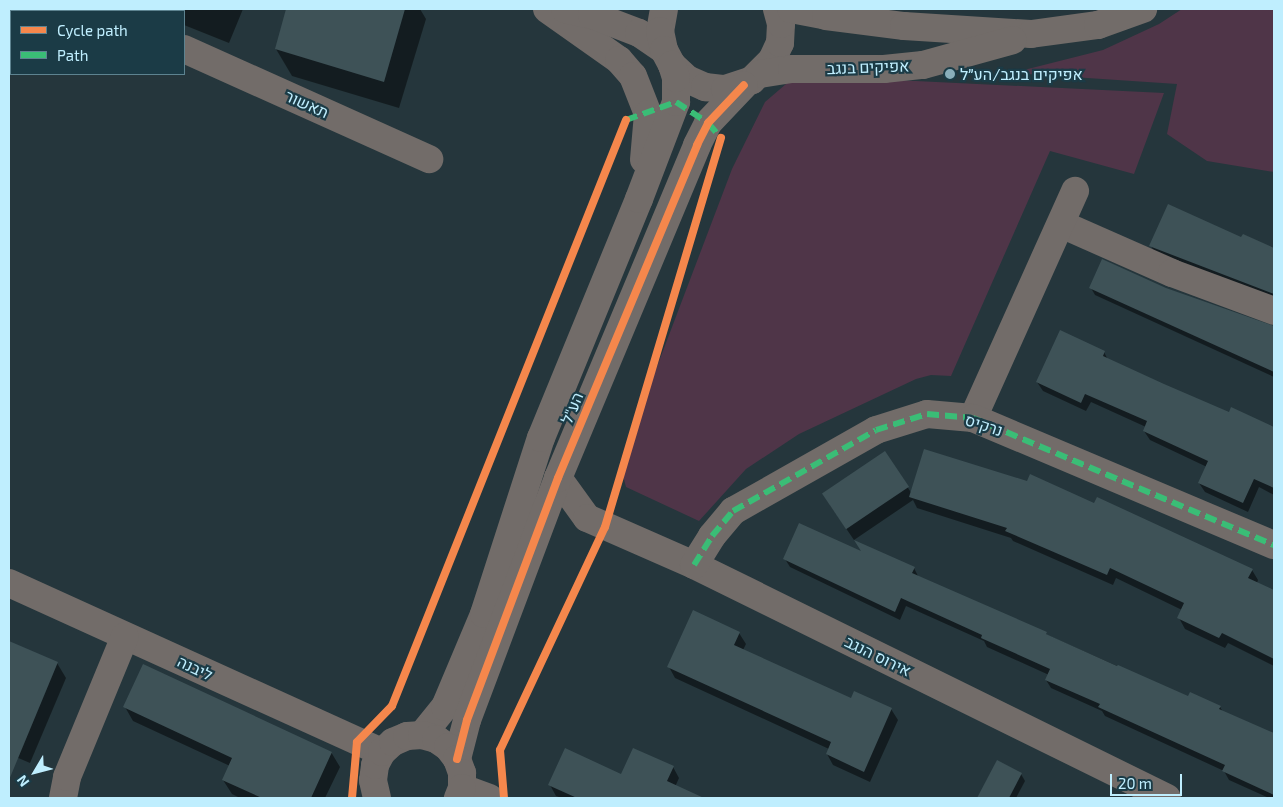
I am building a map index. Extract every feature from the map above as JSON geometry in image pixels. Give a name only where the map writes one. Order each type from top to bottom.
[{"type":"street","points":[[547,9],[619,60],[633,76],[648,114],[639,199]]},
{"type":"street","points":[[565,9],[592,15],[639,32],[668,57]]},
{"type":"street","name":"הע\"ל","points":[[422,735],[445,706],[484,614],[541,438],[639,199],[676,102],[676,78],[660,31],[664,9]]},
{"type":"street","name":"הע\"ל","points":[[458,759],[468,720],[538,529],[697,145],[708,123],[772,60],[780,43],[781,24],[777,9]]},
{"type":"street","name":"אפיקים בנגב","points":[[792,9],[826,16],[904,26],[1031,34]]},
{"type":"street","name":"אפיקים בנגב","points":[[668,57],[687,79],[704,87],[725,89],[792,69],[884,69],[923,65],[974,52],[1031,34],[1098,25],[1143,9]]},
{"type":"street","name":"תאשור","points":[[185,50],[429,158]]},
{"type":"street","points":[[973,418],[1076,191]]},
{"type":"street","points":[[1061,224],[1172,273],[1274,311]]},
{"type":"street","name":"נרקיס","points":[[694,565],[712,536],[733,511],[876,430],[928,414],[973,418],[1274,545]]},
{"type":"street","points":[[538,529],[587,518],[558,478]]},
{"type":"street","name":"אירוס הנגב","points":[[587,518],[694,565],[1167,798]]},
{"type":"street","name":"ליבנה","points":[[9,583],[382,752]]},
{"type":"street","points":[[63,798],[67,777],[125,636]]},
{"type":"street","points":[[377,798],[372,780],[375,765],[382,752],[393,742],[407,736],[422,735],[436,739],[448,747],[458,759],[462,773],[460,793],[489,798]]},
{"type":"shaded area","points":[[1182,9],[1274,9],[1274,172],[1207,161],[1167,134],[1177,84],[1012,73],[1103,50],[1159,24]]},
{"type":"shaded area","points":[[834,77],[1164,93],[1134,174],[1050,151],[951,376],[931,375],[916,379],[799,434],[746,469],[699,521],[626,487],[620,464],[732,169],[765,102],[793,78]]},
{"type":"building","points":[[286,9],[405,9],[384,82],[275,49]]},
{"type":"building","points":[[1168,204],[1241,237],[1243,234],[1274,248],[1274,294],[1149,246]]},
{"type":"building","points":[[1102,259],[1166,288],[1274,326],[1274,372],[1089,288]]},
{"type":"building","points":[[1060,330],[1105,351],[1103,356],[1164,384],[1229,412],[1231,407],[1274,427],[1274,488],[1254,479],[1243,503],[1198,483],[1208,461],[1143,431],[1147,421],[1085,394],[1081,403],[1036,382]]},
{"type":"building","points":[[924,449],[1027,481],[1030,474],[1094,503],[1097,497],[1253,569],[1248,578],[1274,590],[1274,659],[1222,633],[1219,638],[1177,618],[1184,603],[1110,568],[1107,575],[1005,531],[1007,528],[909,497]]},
{"type":"building","points":[[885,451],[909,487],[846,529],[822,493]]},
{"type":"building","points":[[799,523],[861,551],[854,540],[915,567],[912,573],[1047,632],[1046,634],[1117,666],[1188,696],[1190,692],[1221,706],[1219,709],[1274,733],[1274,795],[1222,771],[1225,765],[1098,707],[1100,704],[1045,680],[1050,669],[981,638],[982,635],[901,598],[895,612],[783,559]]},
{"type":"building","points":[[693,610],[740,632],[734,645],[851,698],[854,691],[892,708],[864,772],[826,754],[831,742],[667,667]]},
{"type":"building","points":[[9,641],[58,662],[9,780]]},
{"type":"building","points":[[143,664],[332,752],[311,798],[262,798],[222,780],[232,758],[123,707]]},
{"type":"building","points":[[565,748],[621,774],[633,748],[674,766],[667,781],[704,798],[577,798],[548,785]]},
{"type":"building","points":[[997,760],[1022,773],[1009,798],[977,798]]},
{"type":"marked path","points":[[626,120],[676,102],[708,123],[721,138]]},
{"type":"marked path","points":[[694,565],[712,536],[733,511],[876,430],[927,414],[973,418],[1274,545]]},
{"type":"cycle path","points":[[457,759],[467,720],[558,478],[697,145],[708,123],[744,85]]},
{"type":"cycle path","points":[[352,798],[357,742],[392,706],[626,120]]},
{"type":"cycle path","points":[[504,798],[500,750],[605,527],[721,138]]},
{"type":"place","name":"אפיקים בנגב/הע״ל","points":[[950,74]]}]
